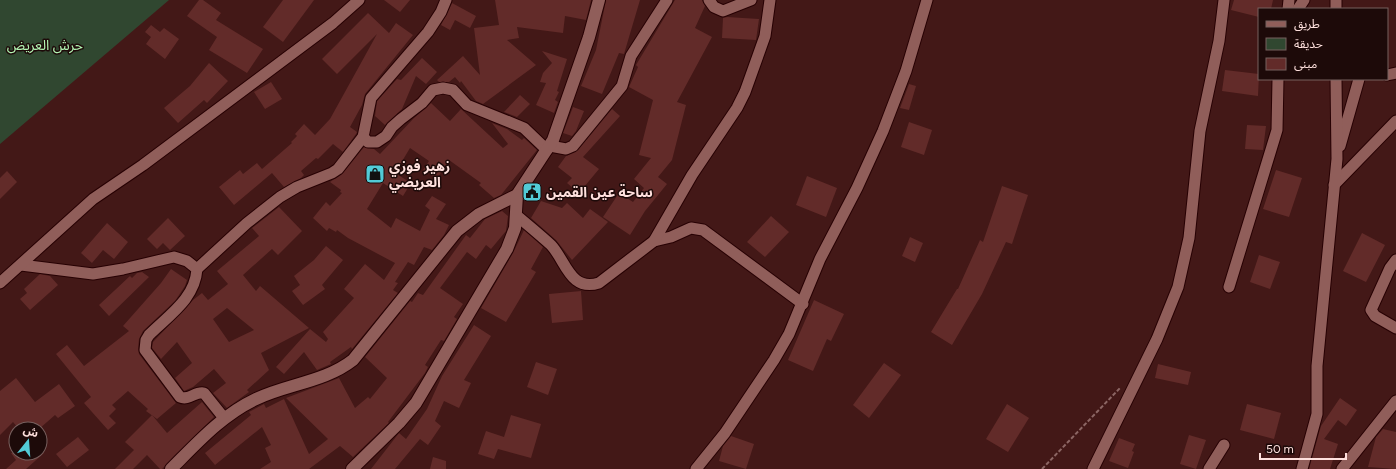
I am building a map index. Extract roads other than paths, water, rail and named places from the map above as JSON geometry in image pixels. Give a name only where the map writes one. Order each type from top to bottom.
[{"type":"street","points":[[0,283],[93,199],[144,165],[328,27],[359,0]]},
{"type":"street","points":[[224,418],[204,393],[197,393],[187,398],[180,397],[145,350],[146,340],[149,335],[182,304],[192,290],[197,278],[197,269],[247,222],[297,186],[316,178],[326,176],[338,169],[363,137],[371,98],[428,32],[446,0]]},
{"type":"street","points":[[171,469],[224,418],[257,398],[322,377],[344,367],[361,351],[457,231],[479,214],[517,195],[549,148],[589,37],[599,0]]},
{"type":"street","points":[[363,137],[368,142],[377,142],[386,136],[401,119],[422,104],[433,90],[443,88],[453,90],[467,105],[524,128],[549,148],[566,149],[573,146],[622,86],[632,56],[668,0]]},
{"type":"street","points":[[709,0],[714,7],[723,11],[751,0]]},
{"type":"street","points":[[516,215],[552,246],[570,275],[575,280],[586,285],[593,285],[606,279],[654,241],[692,175],[737,108],[742,98],[765,36],[770,0]]},
{"type":"street","points":[[696,469],[725,433],[774,360],[789,334],[820,259],[857,188],[887,121],[906,71],[927,0]]},
{"type":"street","points":[[1093,469],[1156,339],[1178,287],[1189,238],[1200,131],[1219,41],[1224,0]]},
{"type":"street","points":[[1229,287],[1277,130],[1278,80]]},
{"type":"street","points":[[1302,469],[1317,414],[1317,366],[1337,159],[1336,80]]},
{"type":"street","points":[[1337,159],[1359,80]]},
{"type":"street","points":[[1334,185],[1396,121]]},
{"type":"street","points":[[352,469],[416,403],[507,249],[515,228],[517,195]]},
{"type":"street","points":[[654,241],[671,237],[687,229],[700,229],[802,304]]},
{"type":"street","points":[[21,265],[93,274],[123,269],[174,257],[187,261],[197,269]]},
{"type":"street","points":[[1396,260],[1390,268],[1371,310],[1375,316],[1396,328]]},
{"type":"street","points":[[1342,469],[1396,401]]},
{"type":"street","points":[[1209,469],[1224,445]]},
{"type":"place","name":"زهير فوزي العريضي","points":[[375,174]]},
{"type":"place","name":"ساحة عين القمين","points":[[532,192]]},
{"type":"park label","name":"حرش العريض","points":[[45,45]]}]
